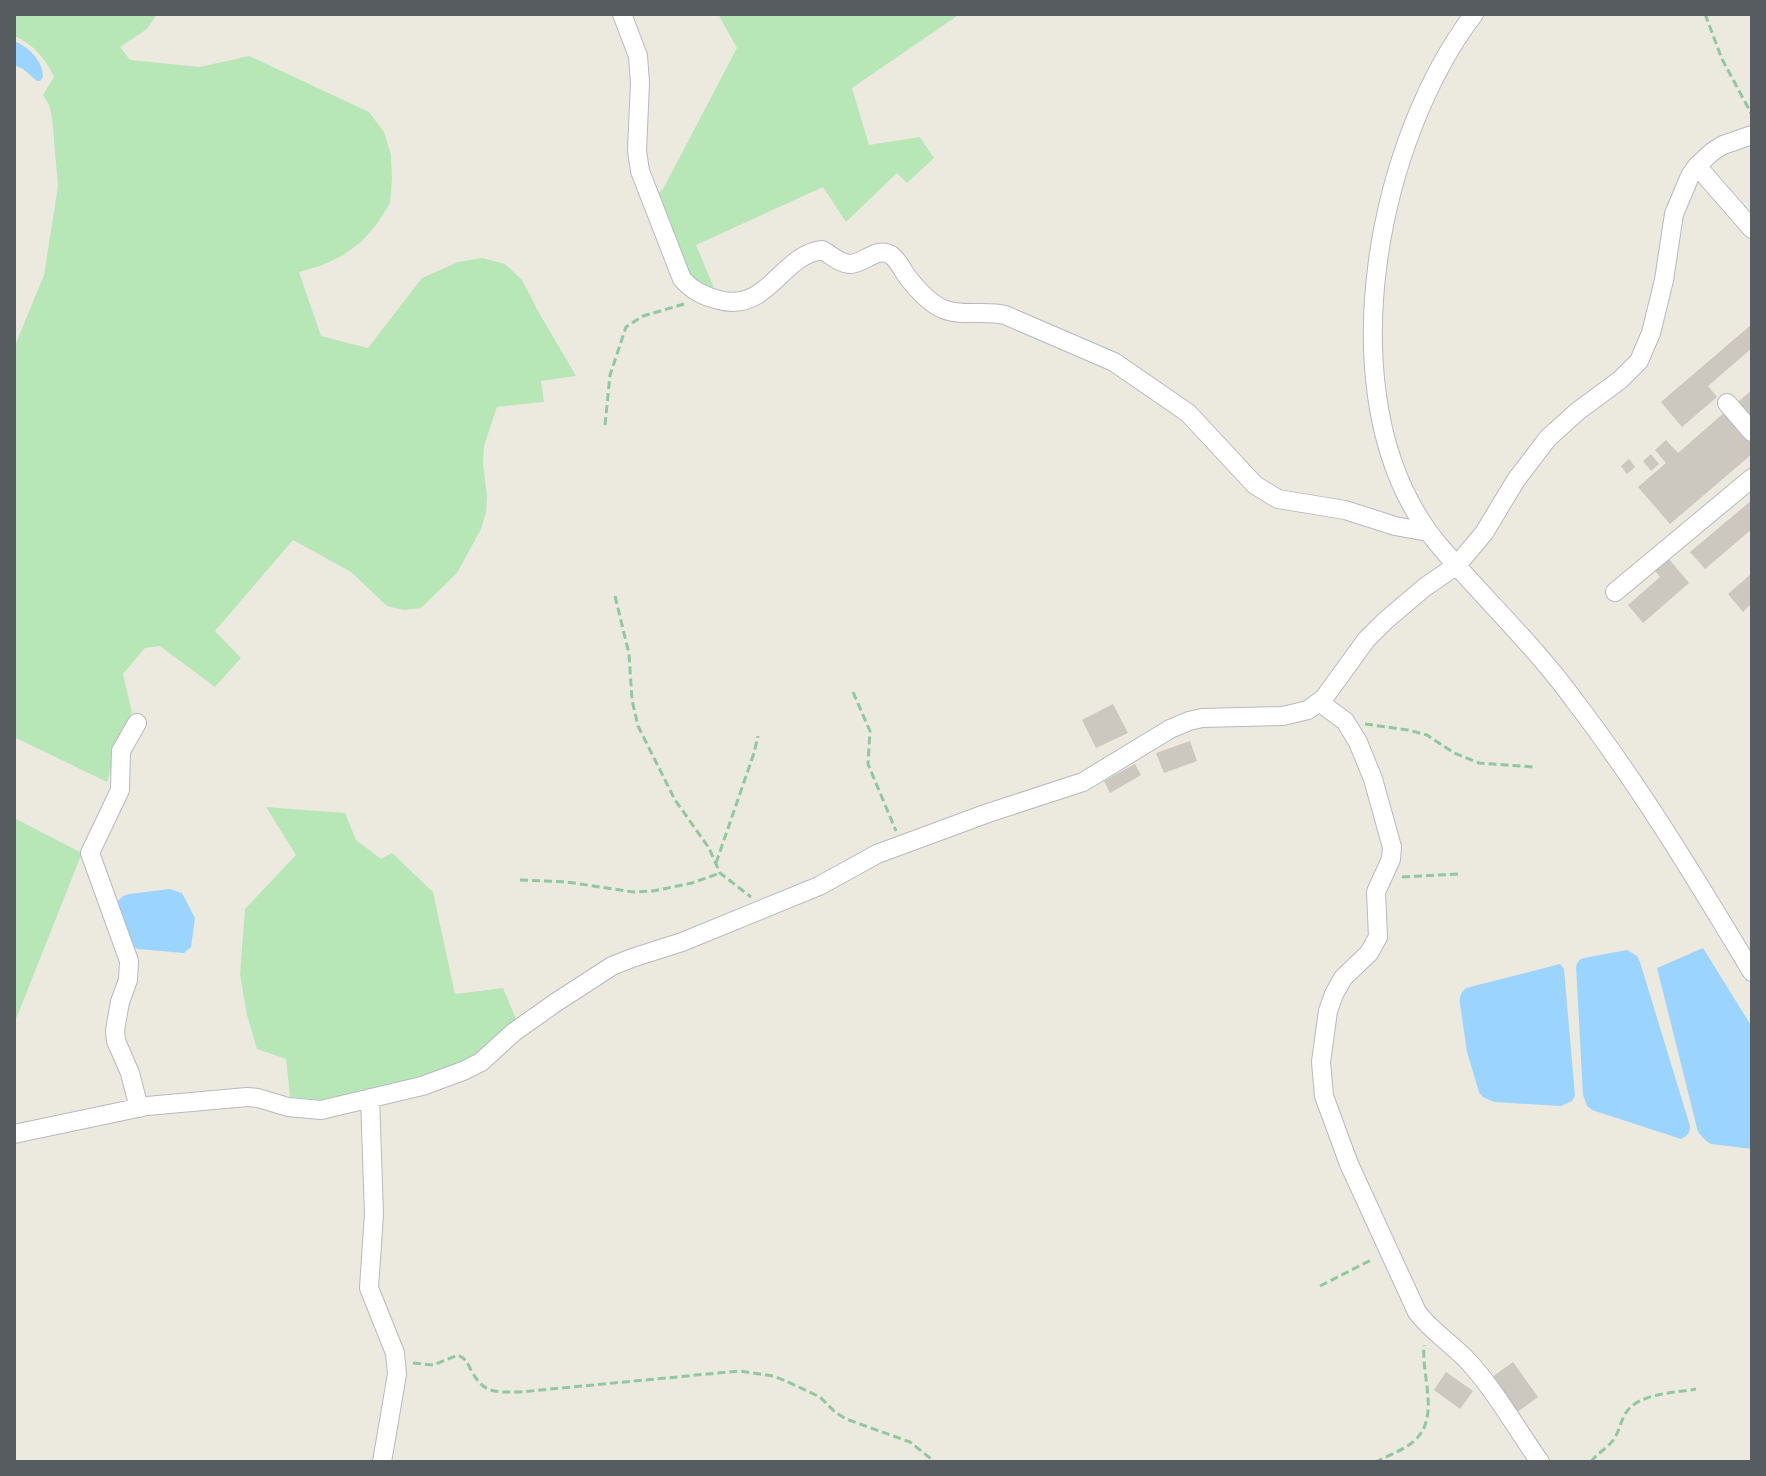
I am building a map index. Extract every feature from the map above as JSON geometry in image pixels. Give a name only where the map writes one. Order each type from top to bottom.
[{"type":"street","points":[[622,14],[638,56],[637,151],[644,184],[682,279],[690,289],[731,303],[756,296],[788,268],[816,251],[822,250],[838,261],[851,264],[876,253],[889,254],[909,279],[943,309],[955,313],[992,312],[1005,315],[1114,362],[1188,413],[1255,485],[1278,499],[1345,510],[1395,526],[1428,532]]},
{"type":"street","points":[[1474,14],[1449,49],[1416,116],[1393,192],[1378,269],[1373,326],[1373,365],[1380,421],[1394,468],[1428,532],[1555,676],[1613,752],[1658,817],[1752,972]]},
{"type":"street","points":[[14,1134],[139,1108],[247,1097],[288,1107],[321,1110],[422,1086],[481,1062],[514,1032],[612,966],[682,942],[819,886],[859,863],[902,845],[1083,782],[1170,729],[1202,718],[1283,716],[1308,710],[1319,702],[1366,640],[1385,621],[1457,565],[1484,533],[1516,480],[1548,438],[1639,361],[1651,333],[1664,280],[1674,214],[1690,176],[1697,166],[1723,145],[1752,135]]},
{"type":"street","points":[[1697,166],[1752,229]]},
{"type":"street","points":[[1727,403],[1752,432]]},
{"type":"street","points":[[1615,592],[1752,478]]},
{"type":"street","points":[[1319,702],[1345,721],[1358,742],[1373,779],[1392,847],[1391,859],[1376,892],[1378,937],[1369,953],[1343,978],[1328,1011],[1321,1062],[1324,1096],[1349,1164],[1417,1312],[1466,1358],[1540,1462]]},
{"type":"street","points":[[137,723],[121,751],[120,790],[90,853],[129,961],[128,980],[115,1030],[139,1108]]},
{"type":"street","points":[[370,1098],[374,1214],[369,1288],[395,1353],[397,1374],[382,1462]]},
{"type":"path","points":[[1705,14],[1722,59],[1752,115]]},
{"type":"path","points":[[605,425],[610,375],[626,327],[643,316],[711,298]]},
{"type":"path","points":[[615,596],[629,654],[632,700],[638,726],[675,800],[709,848],[720,873],[766,908]]},
{"type":"path","points":[[853,692],[870,731],[868,764],[902,845]]},
{"type":"path","points":[[1345,721],[1427,735],[1454,753],[1479,763],[1533,767]]},
{"type":"path","points":[[716,863],[758,736]]},
{"type":"path","points":[[520,880],[567,882],[633,892],[692,883],[720,873]]},
{"type":"path","points":[[1382,879],[1458,874]]},
{"type":"path","points":[[1320,1286],[1390,1251]]},
{"type":"path","points":[[1375,1462],[1410,1444],[1427,1423],[1429,1410],[1423,1359],[1424,1340],[1429,1326]]},
{"type":"path","points":[[395,1353],[415,1364],[427,1365],[458,1355],[464,1358],[481,1386],[493,1392],[739,1371],[773,1376],[820,1397],[846,1419],[910,1442],[935,1462]]},
{"type":"path","points":[[1591,1462],[1615,1438],[1625,1413],[1635,1404],[1647,1398],[1696,1389]]},
{"type":"green space","points":[[14,14],[157,14],[147,29],[120,47],[130,60],[200,67],[249,56],[369,112],[384,132],[391,155],[390,203],[361,242],[342,256],[299,272],[321,336],[368,348],[422,278],[458,262],[482,258],[505,264],[522,280],[576,376],[541,381],[544,402],[497,407],[484,446],[487,496],[481,529],[457,573],[421,608],[404,610],[387,606],[351,572],[293,540],[215,631],[241,658],[215,687],[160,646],[145,648],[123,674],[132,713],[122,729],[107,782],[14,737],[14,348],[44,275],[58,186],[52,117],[43,95],[54,77],[38,53],[14,36]]},
{"type":"green space","points":[[718,14],[960,14],[852,88],[869,145],[920,137],[934,158],[907,183],[897,173],[846,222],[823,187],[696,245],[714,288],[697,284],[682,266],[655,196],[663,189],[737,48]]},
{"type":"green space","points":[[266,807],[345,813],[356,840],[381,859],[392,853],[433,892],[455,994],[503,988],[516,1019],[492,1043],[456,1066],[332,1101],[290,1097],[286,1059],[257,1049],[240,975],[245,909],[296,855]]},
{"type":"green space","points":[[14,818],[82,853],[14,1024]]},
{"type":"water","points":[[14,41],[38,60],[43,77],[40,81],[14,65]]},
{"type":"water","points":[[170,889],[182,893],[195,918],[191,947],[184,953],[132,946],[118,901],[129,894]]},
{"type":"water","points":[[1703,948],[1752,1027],[1752,1149],[1711,1144],[1698,1132],[1657,968]]},
{"type":"water","points":[[1627,950],[1640,962],[1690,1126],[1688,1134],[1681,1139],[1592,1110],[1583,1095],[1576,966],[1584,958]]},
{"type":"water","points":[[1560,964],[1564,969],[1575,1096],[1561,1106],[1494,1102],[1483,1097],[1467,1052],[1460,1004],[1462,993],[1466,988]]},
{"type":"building","points":[[1752,324],[1752,348],[1708,386],[1717,397],[1682,427],[1661,402]]},
{"type":"building","points":[[1752,390],[1752,418],[1738,402]]},
{"type":"building","points":[[1725,412],[1752,444],[1752,454],[1670,524],[1638,487],[1666,463],[1655,450],[1666,440],[1678,453]]},
{"type":"building","points":[[1651,454],[1659,464],[1651,471],[1643,461]]},
{"type":"building","points":[[1629,459],[1635,467],[1627,474],[1621,466]]},
{"type":"building","points":[[1752,500],[1752,529],[1705,569],[1690,552]]},
{"type":"building","points":[[1669,559],[1689,583],[1643,623],[1628,605],[1660,577],[1655,571]]},
{"type":"building","points":[[1752,573],[1752,603],[1743,612],[1728,594]]},
{"type":"building","points":[[1113,704],[1128,733],[1096,748],[1082,720]]},
{"type":"building","points":[[1190,741],[1197,761],[1164,773],[1156,753]]},
{"type":"building","points":[[1135,764],[1141,775],[1110,793],[1104,781]]},
{"type":"building","points":[[1513,1362],[1538,1397],[1516,1413],[1491,1378]]},
{"type":"building","points":[[1446,1372],[1473,1391],[1460,1409],[1434,1390]]}]
